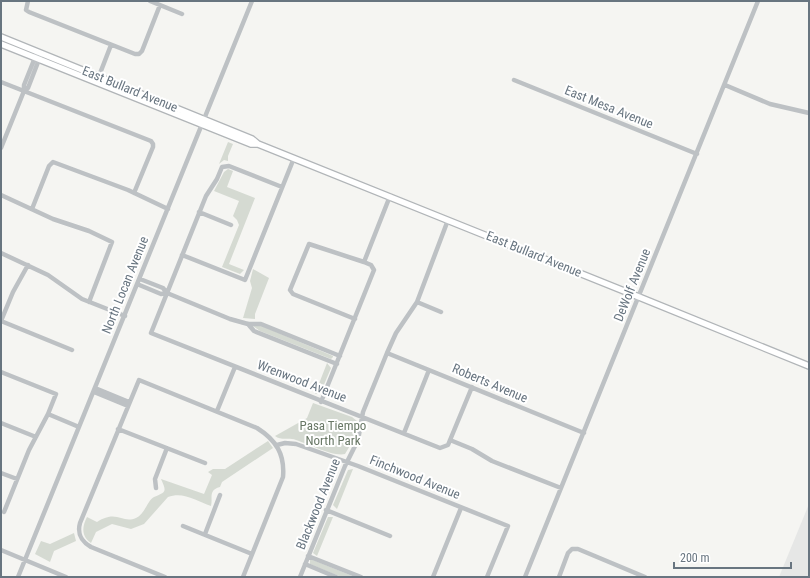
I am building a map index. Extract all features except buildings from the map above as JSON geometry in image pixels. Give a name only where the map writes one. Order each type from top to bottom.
[{"type":"main road","name":"East Bullard Avenue","points":[[1,37],[99,76],[203,122]]},
{"type":"main road","name":"East Bullard Avenue","points":[[1,44],[203,122],[252,139],[258,144],[640,296],[809,366]]},
{"type":"street","points":[[28,1],[26,10],[111,45],[139,54],[142,51],[160,5]]},
{"type":"street","points":[[150,1],[182,14]]},
{"type":"street","name":"North Locan Avenue","points":[[18,577],[252,1]]},
{"type":"street","name":"DeWolf Avenue","points":[[526,577],[758,1]]},
{"type":"street","points":[[99,76],[111,45]]},
{"type":"street","points":[[1,148],[2,140],[24,91],[24,85],[39,52]]},
{"type":"street","name":"East Mesa Avenue","points":[[514,80],[697,154]]},
{"type":"street","points":[[1,82],[151,141],[154,144],[134,193]]},
{"type":"street","points":[[725,85],[770,104],[809,113]]},
{"type":"street","points":[[182,255],[245,280],[294,158]]},
{"type":"street","points":[[32,209],[50,166],[54,162],[134,193],[168,209]]},
{"type":"street","points":[[166,293],[206,196],[224,165],[282,187]]},
{"type":"street","points":[[1,195],[64,223],[89,231],[112,242],[89,302]]},
{"type":"street","points":[[364,262],[390,196]]},
{"type":"street","points":[[199,212],[231,225]]},
{"type":"street","name":"Blackwood Avenue","points":[[300,577],[346,462],[358,440],[362,416],[387,353],[396,333],[417,302],[448,220]]},
{"type":"street","points":[[321,402],[355,319],[374,268],[364,262],[309,244],[290,290],[293,294],[355,319]]},
{"type":"street","points":[[1,253],[48,275],[89,302],[125,316]]},
{"type":"street","points":[[28,265],[13,292],[1,321],[72,350]]},
{"type":"street","points":[[140,279],[163,288],[166,293]]},
{"type":"street","points":[[137,284],[161,294],[166,293],[230,319],[248,324],[261,324],[340,356]]},
{"type":"street","name":"Wrenwood Avenue","points":[[166,293],[151,333],[321,402],[362,416],[440,448],[446,447],[450,440]]},
{"type":"street","points":[[417,302],[441,312]]},
{"type":"street","points":[[248,324],[254,331],[337,364]]},
{"type":"street","name":"Roberts Avenue","points":[[387,353],[584,433]]},
{"type":"street","points":[[217,411],[235,367]]},
{"type":"street","points":[[404,433],[429,370]]},
{"type":"street","points":[[1,372],[56,394],[17,479],[4,512]]},
{"type":"street","points":[[165,577],[91,547],[84,542],[79,535],[80,523],[139,380],[257,428],[270,437],[277,445],[284,466],[283,476],[243,577]]},
{"type":"street","points":[[472,387],[450,440],[472,449],[492,461],[561,488]]},
{"type":"street","points":[[94,390],[128,404]]},
{"type":"street","points":[[48,414],[79,427]]},
{"type":"street","points":[[1,423],[36,437]]},
{"type":"street","points":[[118,428],[205,463]]},
{"type":"street","name":"Finchwood Avenue","points":[[277,445],[292,443],[346,462],[508,526],[487,577]]},
{"type":"street","points":[[156,488],[155,479],[167,448]]},
{"type":"street","points":[[1,473],[17,479]]},
{"type":"street","points":[[204,534],[220,495]]},
{"type":"street","points":[[433,577],[462,508]]},
{"type":"street","points":[[326,510],[390,536]]},
{"type":"street","points":[[182,526],[252,554]]},
{"type":"street","points":[[559,577],[568,552],[572,549],[578,549],[645,577]]},
{"type":"street","points":[[1,550],[66,577]]},
{"type":"street","points":[[308,556],[361,577]]},
{"type":"street","points":[[305,564],[336,577]]},
{"type":"shaded area","points":[[809,504],[809,577],[779,577]]},
{"type":"green space","points":[[228,142],[233,144],[228,156],[228,161],[224,160],[219,164]]},
{"type":"green space","points":[[228,169],[233,171],[227,187],[255,198],[229,264],[244,270],[240,274],[222,267],[239,225],[233,216],[239,201],[214,191],[224,172]]},
{"type":"green space","points":[[253,269],[269,278],[255,314],[255,319],[243,318],[252,288],[250,281]]},
{"type":"green space","points":[[253,326],[262,326],[333,357],[331,359],[260,331]]},
{"type":"green space","name":"Pasa Tiempo North Park","points":[[327,363],[331,368],[320,394],[315,394]]},
{"type":"green space","name":"Pasa Tiempo North Park","points":[[313,403],[352,417],[357,421],[354,439],[345,454],[334,454],[293,439],[275,436],[307,418]]},
{"type":"green space","name":"Pasa Tiempo North Park","points":[[268,441],[273,448],[222,482],[220,487],[216,488],[212,492],[211,506],[190,497],[174,495],[168,497],[144,524],[131,529],[112,524],[96,532],[91,543],[85,537],[83,528],[87,517],[97,522],[104,518],[110,517],[131,519],[142,514],[154,497],[163,493],[165,489],[161,479],[204,494],[212,475],[208,472],[213,469],[225,469]]},
{"type":"green space","points":[[353,469],[337,509],[333,505],[348,470]]},
{"type":"green space","points":[[328,517],[333,517],[317,556],[313,553]]},
{"type":"green space","points":[[74,533],[76,541],[54,551],[50,562],[35,554],[41,541],[50,544]]},
{"type":"green space","points":[[310,560],[355,577],[341,577],[310,564]]}]
